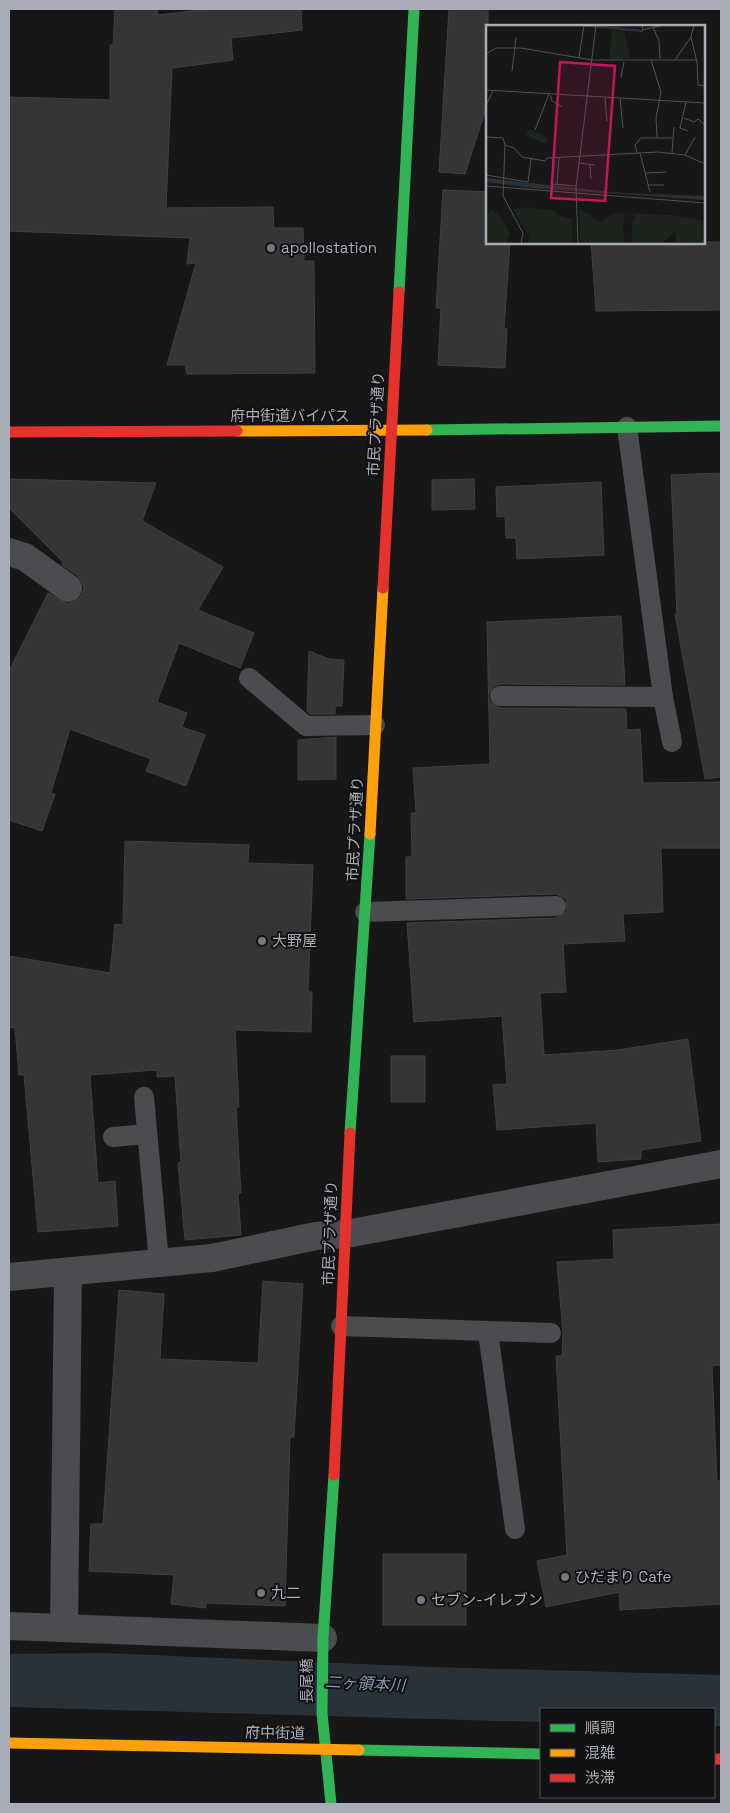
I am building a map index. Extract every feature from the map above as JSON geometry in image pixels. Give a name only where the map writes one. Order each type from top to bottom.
[{"type":"street","name":"市民プラザ通り","points":[[322,1644],[346,1234],[347,1176],[365,912],[414,9]]},
{"type":"street","name":"府中街道バイパス","points":[[9,432],[721,426]]},
{"type":"street","points":[[9,552],[25,557],[68,588]]},
{"type":"street","points":[[9,1277],[68,1273],[159,1262],[212,1258],[316,1236],[346,1234],[721,1164]]},
{"type":"street","points":[[64,1628],[68,1273]]},
{"type":"street","points":[[9,1626],[322,1644]]},
{"type":"street","name":"長尾橋","points":[[322,1644],[322,1713],[326,1749]]},
{"type":"street","name":"府中街道","points":[[9,1743],[540,1754]]},
{"type":"street","points":[[326,1749],[331,1804]]},
{"type":"lane","points":[[627,427],[663,697],[672,742]]},
{"type":"lane","points":[[249,678],[306,726],[375,725]]},
{"type":"lane","points":[[500,696],[663,697]]},
{"type":"lane","points":[[365,912],[556,906]]},
{"type":"lane","points":[[144,1097],[159,1262]]},
{"type":"lane","points":[[113,1137],[147,1134]]},
{"type":"lane","points":[[341,1326],[551,1333]]},
{"type":"lane","points":[[488,1332],[515,1529]]},
{"type":"water","name":"二ヶ領本川","points":[[103,1653],[432,1667],[721,1675],[721,1726],[715,1726],[715,1708],[540,1708],[540,1722],[9,1707],[9,1654]]},
{"type":"building","points":[[115,9],[157,9],[157,15],[211,9],[301,9],[302,30],[231,38],[233,60],[172,68],[166,208],[273,207],[274,228],[303,228],[304,261],[314,261],[315,373],[187,374],[185,365],[167,365],[196,263],[187,264],[190,238],[9,231],[9,97],[110,100],[110,45],[113,45]]},
{"type":"building","points":[[449,9],[488,9],[488,25],[486,25],[486,108],[465,174],[439,172]]},
{"type":"building","points":[[443,190],[486,192],[486,244],[510,244],[504,329],[507,329],[505,368],[438,365],[441,308],[436,308]]},
{"type":"building","points":[[705,242],[721,242],[721,310],[596,311],[591,244],[705,244]]},
{"type":"building","points":[[721,473],[721,777],[705,779],[675,614],[677,614],[671,475]]},
{"type":"building","points":[[9,479],[156,483],[142,521],[223,567],[198,610],[254,633],[240,668],[179,643],[157,702],[187,713],[182,727],[205,735],[186,786],[146,771],[151,759],[70,729],[51,793],[55,794],[42,831],[9,820],[9,671],[48,593],[67,604],[80,598],[84,589],[78,576],[62,565],[63,562],[9,508]]},
{"type":"building","points":[[474,479],[475,509],[432,510],[432,480]]},
{"type":"building","points":[[601,482],[604,555],[517,559],[516,538],[506,538],[505,516],[497,517],[496,487]]},
{"type":"building","points":[[621,616],[625,685],[500,684],[494,686],[489,694],[487,622]]},
{"type":"building","points":[[309,651],[329,659],[344,660],[342,706],[335,706],[335,714],[310,714],[307,711]]},
{"type":"building","points":[[489,697],[490,702],[500,708],[626,709],[627,730],[640,729],[643,783],[721,782],[721,848],[661,848],[663,912],[623,914],[625,941],[563,944],[566,992],[540,993],[544,1055],[618,1050],[688,1039],[701,1141],[641,1150],[641,1159],[598,1162],[596,1123],[497,1130],[493,1085],[507,1084],[502,1016],[414,1022],[407,923],[556,918],[567,911],[566,899],[556,894],[406,899],[406,857],[412,857],[411,813],[416,813],[413,768],[490,764]]},
{"type":"building","points":[[336,737],[336,779],[298,780],[298,740]]},
{"type":"building","points":[[125,841],[249,845],[248,863],[313,865],[308,992],[312,992],[311,1032],[235,1030],[239,1107],[236,1107],[241,1193],[238,1193],[241,1235],[185,1240],[178,1163],[181,1162],[175,1076],[157,1077],[157,1070],[90,1075],[98,1183],[115,1181],[118,1226],[38,1232],[24,1075],[19,1075],[15,1028],[9,1027],[9,956],[110,973],[115,924],[123,925]]},
{"type":"building","points":[[391,1056],[425,1056],[425,1102],[391,1102]]},
{"type":"building","points":[[721,1224],[721,1365],[712,1366],[717,1481],[721,1481],[721,1604],[620,1610],[619,1592],[546,1607],[537,1561],[567,1555],[556,1356],[562,1356],[563,1333],[557,1262],[614,1259],[613,1230]]},
{"type":"building","points":[[263,1281],[303,1284],[294,1437],[290,1437],[285,1606],[206,1603],[206,1608],[171,1604],[174,1575],[89,1571],[91,1524],[103,1524],[119,1290],[164,1294],[160,1359],[258,1363]]},
{"type":"building","points":[[383,1554],[466,1554],[466,1625],[383,1625]]},
{"type":"traffic: fast","points":[[399,292],[414,9]]},
{"type":"traffic: fast","points":[[427,430],[721,426]]},
{"type":"traffic: fast","points":[[350,1133],[370,834]]},
{"type":"traffic: fast","points":[[331,1804],[322,1713],[323,1638],[334,1475]]},
{"type":"traffic: fast","points":[[359,1750],[540,1754]]},
{"type":"traffic: slow","points":[[237,431],[427,430]]},
{"type":"traffic: slow","points":[[370,834],[383,588]]},
{"type":"traffic: slow","points":[[9,1743],[359,1750]]},
{"type":"traffic: jam","points":[[383,588],[399,292]]},
{"type":"traffic: jam","points":[[9,432],[237,431]]},
{"type":"traffic: jam","points":[[334,1475],[350,1133]]},
{"type":"traffic: jam","points":[[715,1759],[721,1759]]},
{"type":"place","name":"apollostation","points":[[271,248]]},
{"type":"place","name":"大野屋","points":[[262,941]]},
{"type":"place","name":"ひだまり Cafe","points":[[565,1577]]},
{"type":"place","name":"九二","points":[[261,1593]]},
{"type":"place","name":"セブン-イレブン","points":[[421,1600]]}]
